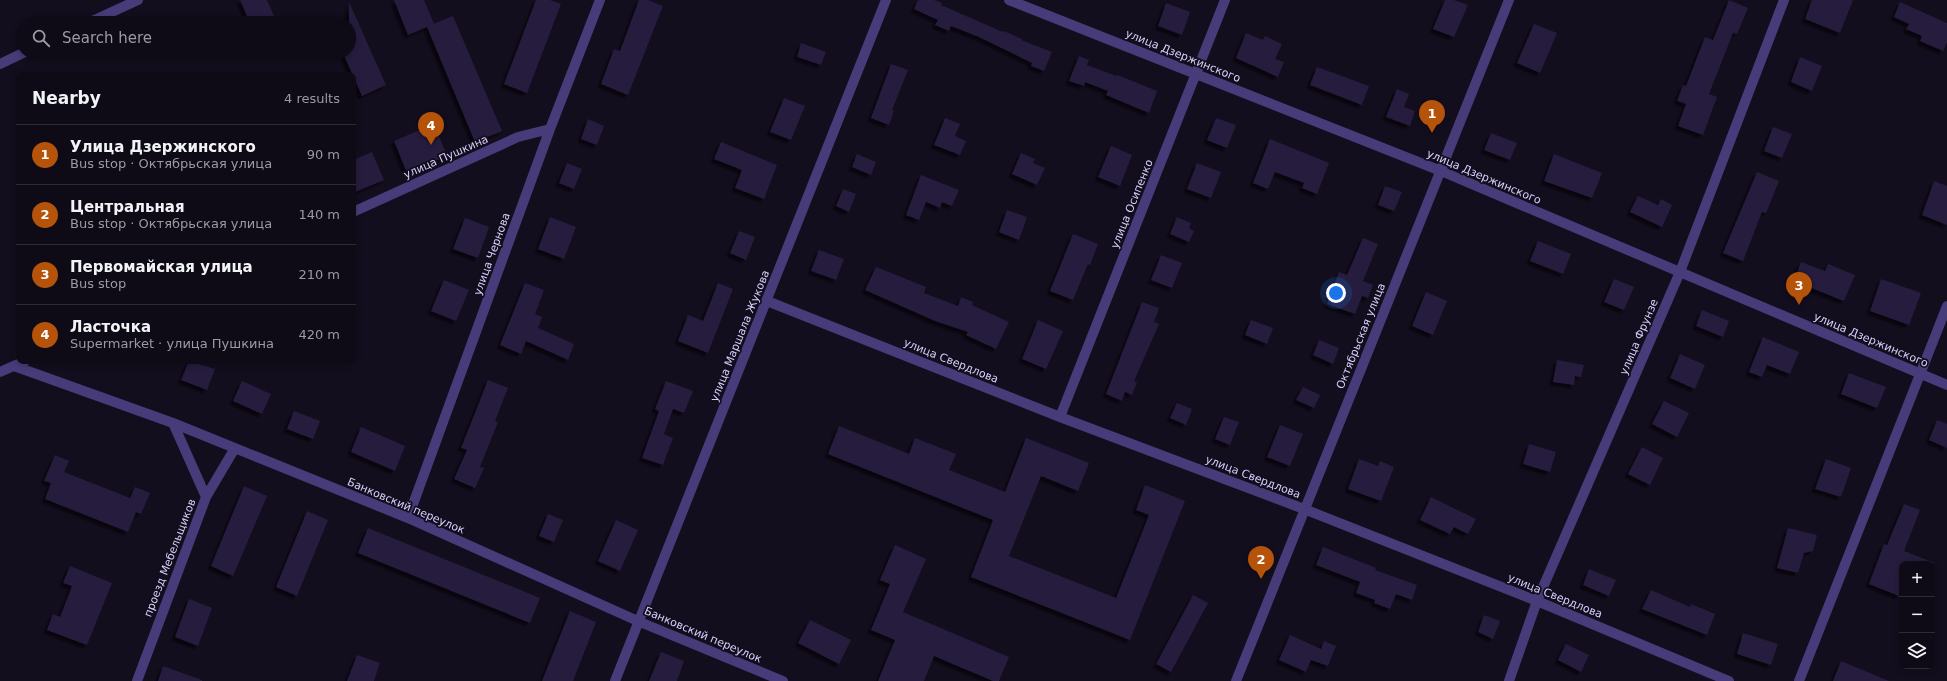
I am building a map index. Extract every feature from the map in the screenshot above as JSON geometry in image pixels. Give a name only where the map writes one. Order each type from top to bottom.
[{"type":"street","points":[[103,16],[138,0]]},
{"type":"street","name":"улица Чернова","points":[[408,518],[550,129],[600,0]]},
{"type":"street","name":"улица Маршала Жукова","points":[[616,681],[886,0]]},
{"type":"street","name":"улица Дзержинского","points":[[1009,0],[1441,171],[1947,385]]},
{"type":"street","name":"улица Осипенко","points":[[1060,417],[1225,0]]},
{"type":"street","name":"Октябрьская улица","points":[[1236,681],[1509,0]]},
{"type":"street","name":"улица Фрунзе","points":[[1509,681],[1538,601],[1680,272],[1784,0]]},
{"type":"street","points":[[0,64],[16,56]]},
{"type":"street","name":"улица Пушкина","points":[[356,211],[518,137],[550,129]]},
{"type":"street","name":"улица Свердлова","points":[[767,301],[1060,417],[1304,509],[1538,601],[1729,681]]},
{"type":"street","points":[[1799,681],[1947,306]]},
{"type":"street","points":[[0,372],[18,364]]},
{"type":"street","name":"Банковский переулок","points":[[14,366],[172,423],[408,518],[640,622],[783,681]]},
{"type":"street","points":[[172,423],[206,497]]},
{"type":"street","name":"проезд Мебельщиков","points":[[137,681],[206,497],[235,448]]},
{"type":"building","points":[[240,0],[267,0],[274,16],[247,16]]},
{"type":"building","points":[[394,0],[424,0],[434,24],[453,16],[502,131],[475,142],[427,27],[408,35]]},
{"type":"building","points":[[536,0],[550,0],[561,4],[527,93],[504,84]]},
{"type":"building","points":[[639,0],[648,0],[663,6],[628,95],[601,84],[614,49],[620,51]]},
{"type":"building","points":[[918,0],[934,0],[942,3],[941,5],[1052,52],[1044,71],[1031,66],[1032,63],[979,37],[951,26],[949,31],[935,25],[938,20],[914,9]]},
{"type":"building","points":[[1445,0],[1454,0],[1468,5],[1454,37],[1433,29]]},
{"type":"building","points":[[1729,0],[1748,8],[1737,34],[1733,33],[1709,94],[1717,97],[1703,135],[1678,126],[1686,104],[1677,101],[1683,85],[1686,86],[1705,37],[1713,40]]},
{"type":"building","points":[[1812,0],[1853,0],[1840,33],[1805,19]]},
{"type":"building","points":[[349,2],[355,16],[349,16]]},
{"type":"building","points":[[1900,2],[1947,23],[1947,42],[1943,51],[1920,41],[1922,36],[1906,29],[1909,24],[1894,17]]},
{"type":"building","points":[[1166,3],[1190,12],[1182,35],[1158,26]]},
{"type":"building","points":[[356,18],[386,85],[362,96],[356,82],[356,72],[351,72],[346,60],[356,60]]},
{"type":"building","points":[[1534,24],[1557,33],[1540,73],[1517,63]]},
{"type":"building","points":[[1246,33],[1263,40],[1265,36],[1282,44],[1275,59],[1284,62],[1278,77],[1236,58]]},
{"type":"building","points":[[801,43],[826,52],[821,65],[797,57]]},
{"type":"building","points":[[1079,56],[1089,60],[1087,65],[1157,91],[1149,113],[1106,95],[1108,91],[1085,82],[1084,86],[1069,81]]},
{"type":"building","points":[[1800,57],[1822,66],[1812,91],[1791,82]]},
{"type":"building","points":[[891,64],[908,70],[892,110],[894,111],[889,125],[871,118]]},
{"type":"building","points":[[1317,67],[1369,86],[1362,105],[1310,85]]},
{"type":"building","points":[[1397,89],[1409,94],[1404,107],[1415,111],[1410,126],[1386,117]]},
{"type":"building","points":[[784,98],[805,106],[791,140],[770,132]]},
{"type":"building","points":[[945,118],[960,124],[955,136],[966,141],[960,155],[934,145]]},
{"type":"building","points":[[1216,118],[1236,125],[1227,148],[1207,140]]},
{"type":"building","points":[[588,119],[604,126],[597,145],[581,139]]},
{"type":"building","points":[[434,124],[447,156],[407,173],[394,141]]},
{"type":"building","points":[[1773,127],[1792,134],[1782,158],[1764,151]]},
{"type":"building","points":[[1491,133],[1517,143],[1510,160],[1484,150]]},
{"type":"building","points":[[1270,139],[1329,163],[1317,194],[1302,188],[1304,183],[1275,172],[1268,189],[1253,183]]},
{"type":"building","points":[[721,142],[777,165],[764,199],[735,188],[742,170],[714,159]]},
{"type":"building","points":[[1111,146],[1132,155],[1120,186],[1098,177]]},
{"type":"building","points":[[372,152],[384,180],[356,192],[356,159]]},
{"type":"building","points":[[1021,153],[1035,159],[1033,163],[1045,168],[1037,185],[1012,174]]},
{"type":"building","points":[[857,154],[876,162],[871,175],[852,167]]},
{"type":"building","points":[[1554,154],[1602,173],[1592,198],[1544,181]]},
{"type":"building","points":[[567,163],[582,169],[574,189],[559,183]]},
{"type":"building","points":[[1197,163],[1221,172],[1211,198],[1187,189]]},
{"type":"building","points":[[1757,172],[1779,181],[1766,213],[1762,212],[1743,261],[1723,253]]},
{"type":"building","points":[[921,175],[959,190],[952,206],[942,202],[940,208],[926,202],[919,220],[906,215]]},
{"type":"building","points":[[1934,181],[1947,186],[1947,225],[1922,215]]},
{"type":"building","points":[[1385,186],[1402,192],[1394,211],[1378,205]]},
{"type":"building","points":[[843,189],[856,194],[849,212],[836,206]]},
{"type":"building","points":[[1638,196],[1658,205],[1661,199],[1672,205],[1662,227],[1630,212]]},
{"type":"building","points":[[1007,210],[1027,217],[1019,240],[999,232]]},
{"type":"building","points":[[550,217],[576,227],[564,259],[538,249]]},
{"type":"building","points":[[1177,217],[1191,223],[1189,228],[1194,231],[1189,242],[1170,234]]},
{"type":"building","points":[[465,218],[489,227],[478,258],[453,249]]},
{"type":"building","points":[[739,231],[755,237],[746,260],[730,253]]},
{"type":"building","points":[[1073,234],[1098,244],[1090,265],[1088,264],[1073,300],[1050,291]]},
{"type":"building","points":[[1363,238],[1378,244],[1363,281],[1373,285],[1368,298],[1362,296],[1355,314],[1327,304],[1339,272],[1347,275]]},
{"type":"building","points":[[1538,241],[1571,254],[1563,274],[1530,261]]},
{"type":"building","points":[[819,250],[844,259],[836,280],[811,271]]},
{"type":"building","points":[[1161,255],[1182,263],[1172,288],[1151,280]]},
{"type":"building","points":[[1801,262],[1825,271],[1828,264],[1855,275],[1844,301],[1794,281]]},
{"type":"building","points":[[876,267],[926,287],[924,293],[958,306],[961,297],[973,302],[972,305],[1009,322],[996,349],[966,335],[968,332],[935,321],[865,290]]},
{"type":"building","points":[[1614,279],[1634,287],[1624,310],[1604,302]]},
{"type":"building","points":[[1881,279],[1921,293],[1909,325],[1870,311]]},
{"type":"building","points":[[444,280],[469,290],[456,321],[431,311]]},
{"type":"building","points":[[525,283],[544,290],[535,314],[542,317],[538,328],[574,344],[568,360],[526,341],[521,354],[500,345]]},
{"type":"building","points":[[718,283],[733,289],[708,353],[678,341],[688,315],[703,321]]},
{"type":"building","points":[[1426,292],[1447,301],[1433,335],[1412,326]]},
{"type":"building","points":[[1142,302],[1159,308],[1154,322],[1159,324],[1134,381],[1137,382],[1132,395],[1125,392],[1122,401],[1106,394]]},
{"type":"building","points":[[1702,310],[1729,321],[1723,337],[1696,326]]},
{"type":"building","points":[[1038,320],[1063,331],[1046,369],[1022,359]]},
{"type":"building","points":[[1251,320],[1273,328],[1267,344],[1245,335]]},
{"type":"building","points":[[1763,337],[1799,352],[1790,374],[1767,365],[1762,377],[1749,372]]},
{"type":"building","points":[[1319,340],[1339,348],[1333,364],[1313,355]]},
{"type":"building","points":[[1680,354],[1705,365],[1695,389],[1670,378]]},
{"type":"building","points":[[1557,360],[1584,365],[1581,377],[1575,376],[1574,385],[1553,382]]},
{"type":"building","points":[[188,364],[199,364],[215,369],[207,390],[181,380]]},
{"type":"building","points":[[1849,373],[1886,387],[1877,408],[1841,394]]},
{"type":"building","points":[[488,380],[508,388],[495,421],[498,422],[480,467],[484,468],[475,488],[454,479],[467,450],[461,448]]},
{"type":"building","points":[[242,381],[271,394],[262,414],[233,401]]},
{"type":"building","points":[[666,381],[693,391],[684,413],[673,409],[664,434],[673,438],[663,465],[642,458],[659,411],[655,409]]},
{"type":"building","points":[[1303,387],[1320,395],[1314,408],[1296,400]]},
{"type":"building","points":[[1664,401],[1689,413],[1677,437],[1652,424]]},
{"type":"building","points":[[1177,403],[1192,409],[1186,425],[1170,418]]},
{"type":"building","points":[[294,411],[320,421],[313,439],[287,429]]},
{"type":"building","points":[[1224,417],[1239,422],[1230,445],[1215,439]]},
{"type":"building","points":[[1937,420],[1947,424],[1947,448],[1929,440]]},
{"type":"building","points":[[1280,425],[1303,434],[1290,466],[1267,457]]},
{"type":"building","points":[[839,426],[909,454],[915,438],[956,454],[949,470],[1005,492],[1026,438],[1089,463],[1078,491],[1041,476],[1009,556],[1116,598],[1149,515],[1136,510],[1145,485],[1185,501],[1130,640],[971,577],[993,520],[828,454]]},
{"type":"building","points":[[361,427],[405,446],[395,471],[351,452]]},
{"type":"building","points":[[1529,444],[1556,452],[1550,472],[1523,464]]},
{"type":"building","points":[[1642,447],[1663,458],[1650,485],[1628,474]]},
{"type":"building","points":[[55,455],[69,461],[64,472],[130,498],[135,487],[150,493],[141,514],[136,512],[128,532],[45,499],[51,483],[44,481]]},
{"type":"building","points":[[1359,459],[1378,466],[1380,461],[1394,467],[1381,501],[1348,489]]},
{"type":"building","points":[[1826,459],[1851,468],[1841,497],[1815,489]]},
{"type":"building","points":[[244,486],[267,496],[233,576],[211,566]]},
{"type":"building","points":[[1431,497],[1476,519],[1468,534],[1454,527],[1450,534],[1420,520]]},
{"type":"building","points":[[1904,504],[1920,510],[1904,551],[1930,561],[1899,561],[1899,596],[1869,584],[1884,544],[1887,545]]},
{"type":"building","points":[[307,511],[328,520],[297,596],[276,587]]},
{"type":"building","points":[[548,514],[563,520],[554,542],[539,536]]},
{"type":"building","points":[[616,520],[638,530],[620,571],[598,561]]},
{"type":"building","points":[[368,528],[540,598],[530,623],[358,553]]},
{"type":"building","points":[[1788,528],[1817,535],[1813,551],[1804,553],[1798,573],[1777,568]]},
{"type":"building","points":[[895,545],[926,559],[903,612],[1009,657],[999,681],[993,681],[934,656],[924,681],[878,681],[895,640],[871,630],[890,584],[880,580]]},
{"type":"building","points":[[1323,547],[1376,568],[1375,570],[1417,585],[1412,600],[1396,594],[1390,609],[1374,603],[1375,600],[1356,593],[1360,582],[1316,565]]},
{"type":"building","points":[[70,566],[112,583],[87,645],[47,630],[53,614],[60,617],[72,586],[63,583]]},
{"type":"building","points":[[1589,569],[1616,580],[1609,596],[1583,585]]},
{"type":"building","points":[[1651,590],[1690,607],[1691,604],[1715,614],[1707,635],[1642,609]]},
{"type":"building","points":[[1193,595],[1208,603],[1171,672],[1156,664]]},
{"type":"building","points":[[189,599],[212,608],[198,646],[175,637]]},
{"type":"building","points":[[570,611],[596,622],[573,681],[542,681]]},
{"type":"building","points":[[1484,615],[1500,621],[1493,639],[1478,632]]},
{"type":"building","points":[[810,620],[851,640],[839,664],[798,643]]},
{"type":"building","points":[[1743,633],[1778,644],[1771,665],[1737,654]]},
{"type":"building","points":[[1290,635],[1321,649],[1324,641],[1336,646],[1328,666],[1311,660],[1306,672],[1279,660]]},
{"type":"building","points":[[1566,644],[1589,655],[1581,672],[1558,660]]},
{"type":"building","points":[[661,652],[684,661],[677,681],[649,681]]},
{"type":"building","points":[[357,655],[380,663],[374,681],[347,681]]},
{"type":"building","points":[[1841,661],[1889,681],[1833,681]]},
{"type":"building","points":[[163,666],[202,680],[202,681],[158,681]]},
{"type":"place","name":"Улица Дзержинского","points":[[1432,133]]},
{"type":"place","name":"Ласточка","points":[[431,145]]},
{"type":"place","name":"Первомайская улица","points":[[1799,305]]},
{"type":"place","name":"Центральная","points":[[1261,579]]}]
